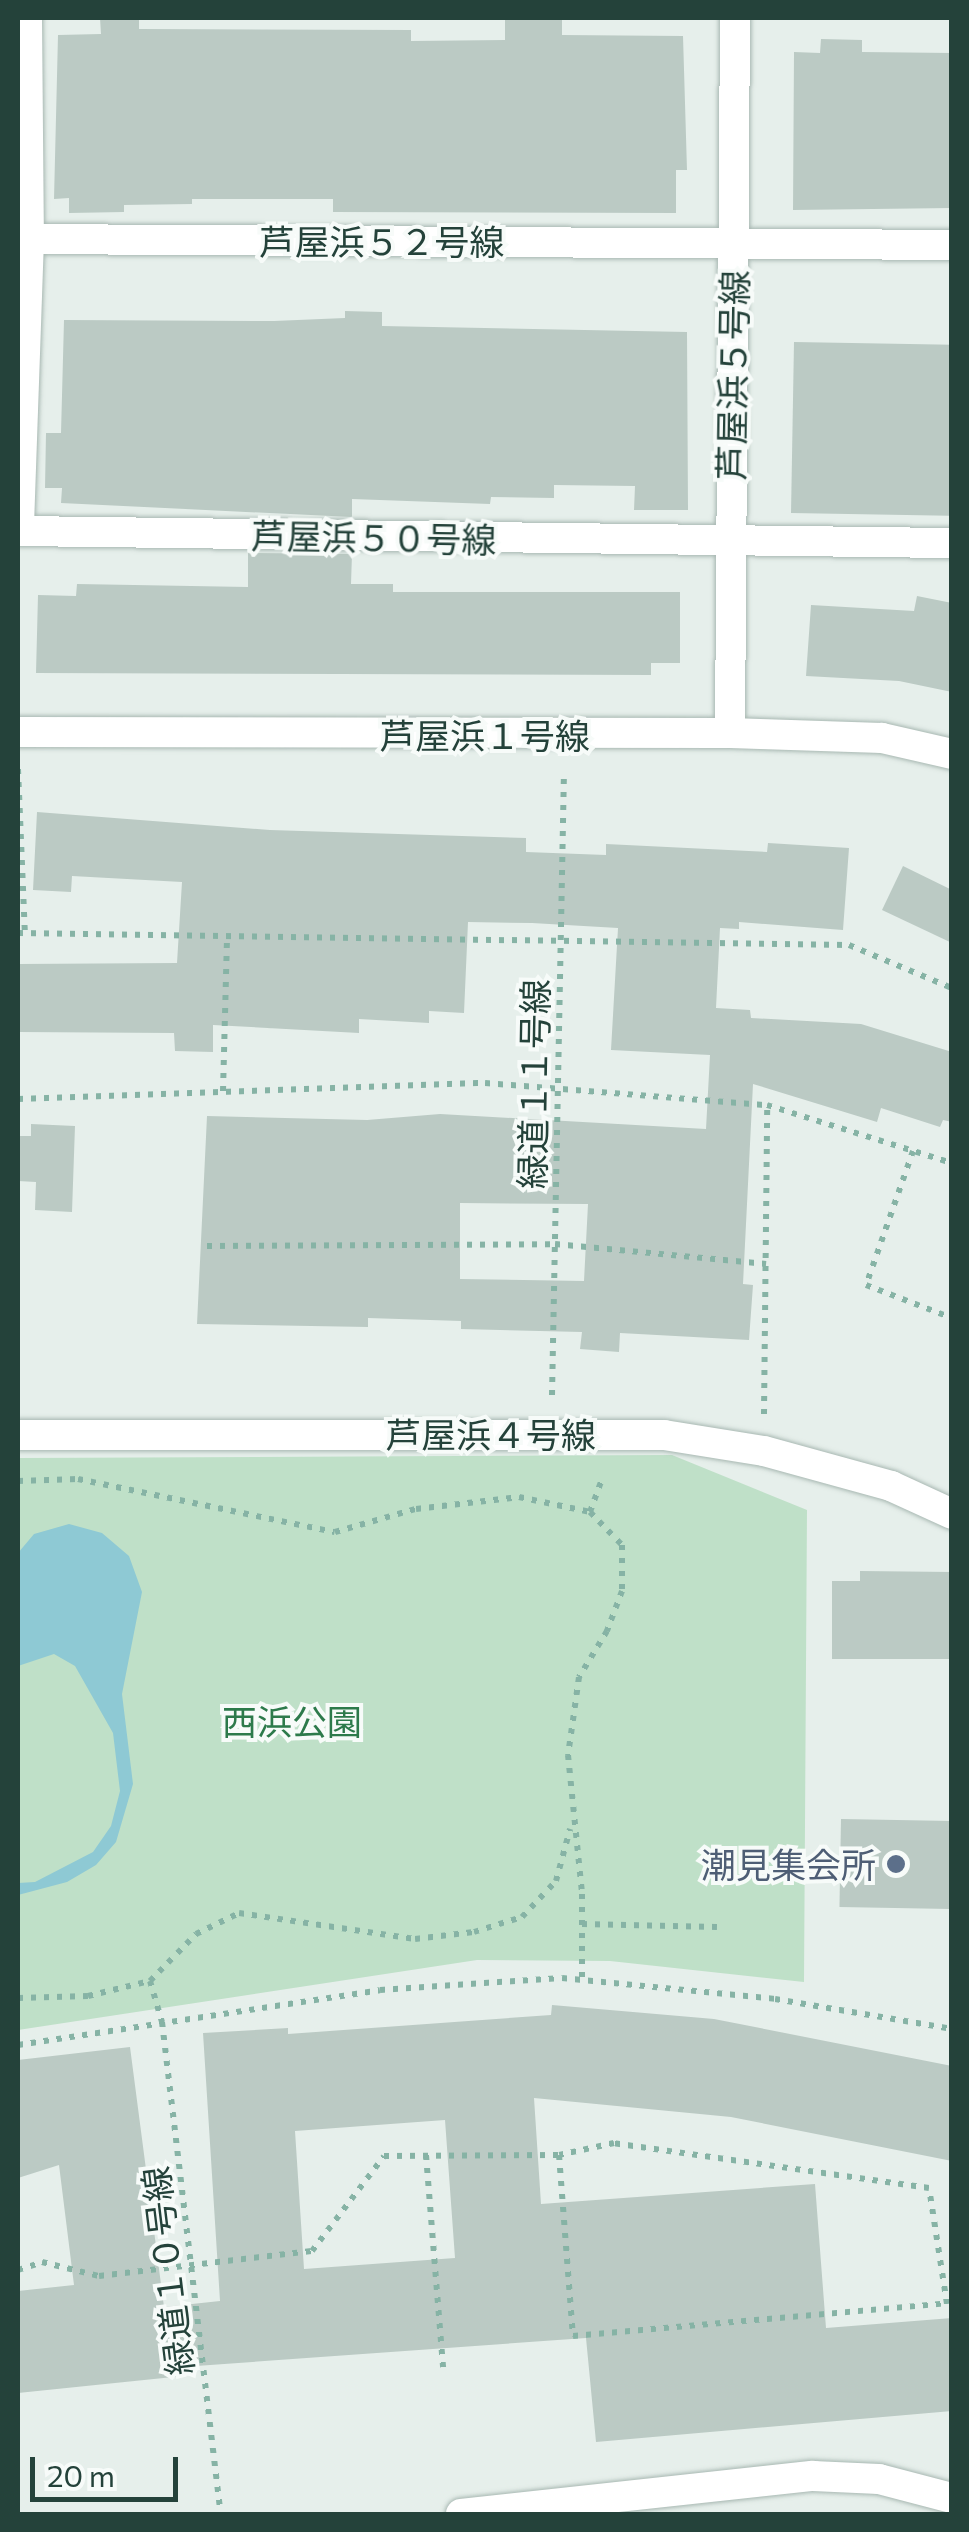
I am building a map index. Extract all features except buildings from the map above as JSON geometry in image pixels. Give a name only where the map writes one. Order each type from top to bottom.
[{"type":"street","points":[[19,532],[29,239],[27,18]]},
{"type":"street","name":"芦屋浜５号線","points":[[730,733],[735,18]]},
{"type":"street","name":"芦屋浜５２号線","points":[[29,239],[952,245]]},
{"type":"street","name":"芦屋浜５０号線","points":[[19,532],[952,543]]},
{"type":"street","name":"芦屋浜１号線","points":[[18,732],[565,736],[730,733],[882,738],[952,754]]},
{"type":"street","name":"芦屋浜４号線","points":[[18,1435],[664,1435],[764,1451],[891,1486],[952,1514]]},
{"type":"street","points":[[461,2514],[813,2476],[879,2478],[952,2498]]},
{"type":"path","name":"緑道１１号線","points":[[551,1433],[565,736]]},
{"type":"path","points":[[18,761],[21,933],[561,936],[849,945],[952,988]]},
{"type":"path","points":[[223,1091],[227,936]]},
{"type":"path","points":[[18,1098],[485,1082],[767,1105],[952,1162]]},
{"type":"path","points":[[764,1451],[767,1105]]},
{"type":"path","points":[[914,1151],[866,1285],[952,1318]]},
{"type":"path","points":[[206,1246],[555,1244],[766,1264]]},
{"type":"path","points":[[18,1481],[78,1479],[335,1532],[416,1509],[519,1497],[590,1512],[622,1545],[622,1591],[608,1631],[579,1677],[568,1755],[571,1828],[582,1924],[582,1980]]},
{"type":"path","points":[[18,1998],[88,1996],[150,1981],[196,1934],[239,1913],[415,1939],[474,1932],[522,1917],[556,1881],[571,1828]]},
{"type":"path","points":[[582,1924],[717,1927]]},
{"type":"path","points":[[18,2045],[380,1990],[582,1980],[776,1998],[952,2029]]},
{"type":"path","name":"緑道１０号線","points":[[150,1981],[162,2022],[221,2514]]},
{"type":"path","points":[[18,2270],[42,2262],[98,2276],[312,2251],[384,2156],[558,2155],[614,2142],[929,2188],[949,2304],[573,2336],[558,2155]]},
{"type":"path","points":[[426,2155],[443,2366]]},
{"type":"green space","name":"西浜公園","points":[[672,1455],[807,1510],[804,1982],[610,1961],[477,1960],[18,2030],[18,1458]]},
{"type":"water","points":[[69,1524],[102,1533],[129,1556],[142,1592],[122,1694],[133,1784],[116,1842],[96,1865],[67,1882],[18,1895],[18,1883],[35,1882],[93,1852],[111,1826],[120,1791],[113,1733],[75,1666],[54,1654],[18,1666],[18,1553],[34,1534]]},
{"type":"place","name":"潮見集会所","points":[[896,1864]]}]
